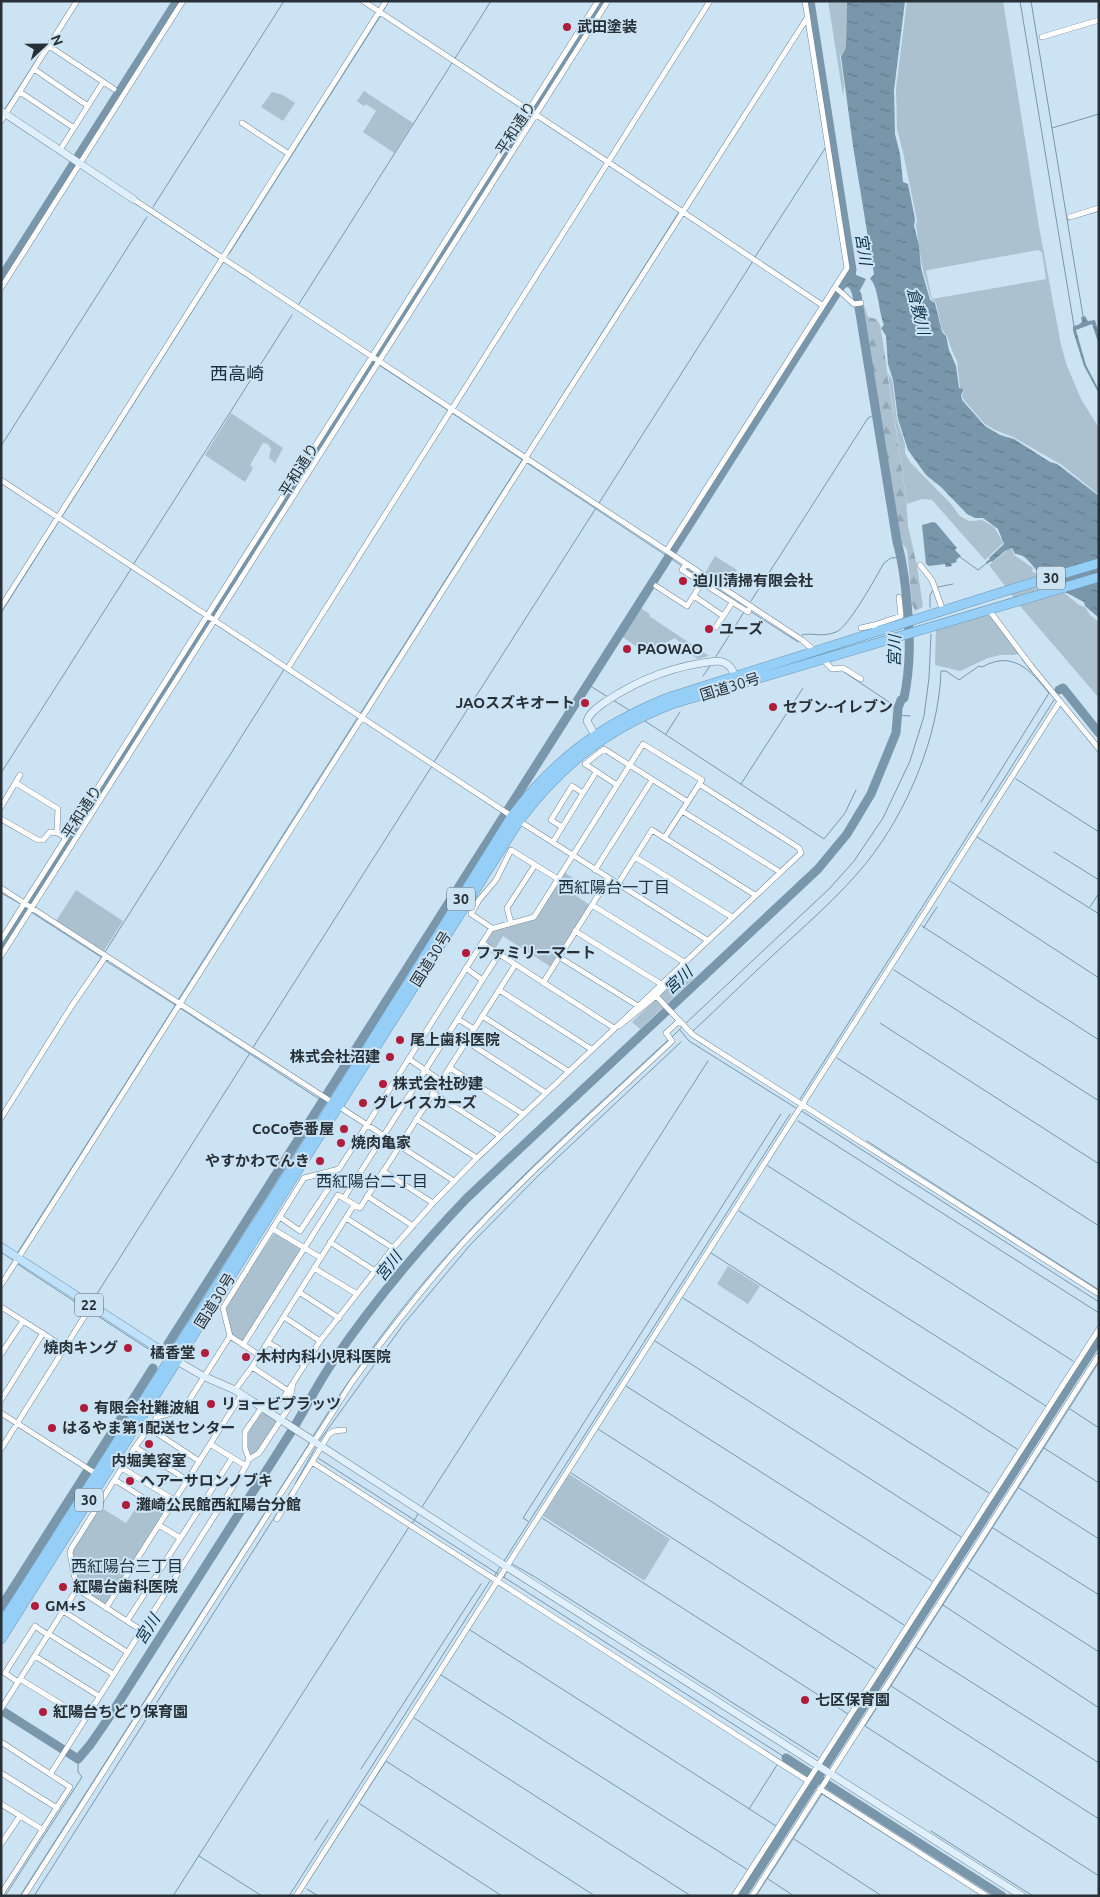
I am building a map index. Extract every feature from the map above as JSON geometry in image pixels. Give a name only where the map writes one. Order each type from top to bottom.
[{"type":"highway","name":"国道30号","points":[[1,1624],[94,1473],[174,1359],[510,815],[552,780],[597,738],[634,720],[875,629],[902,624],[1099,563]]},
{"type":"highway","name":"国道30号","points":[[736,681],[879,643],[1099,577]]},
{"type":"highway","points":[[875,629],[879,643]]},
{"type":"highway","name":"国道30号","points":[[1,1639],[94,1473]]},
{"type":"main road","name":"22","points":[[1,1246],[17,1261],[89,1309],[174,1359]]},
{"type":"street","points":[[77,1],[3,116],[60,150],[451,411],[669,552],[685,566],[732,599],[802,640],[832,669],[844,668],[861,679]]},
{"type":"street","points":[[1,288],[78,163],[183,1]]},
{"type":"street","points":[[364,1],[822,306]]},
{"type":"street","points":[[1,607],[60,518],[222,259],[381,13],[386,1]]},
{"type":"street","name":"平和通り","points":[[1,940],[29,907],[66,838],[212,618],[371,357],[532,113],[598,1]]},
{"type":"street","points":[[1,956],[29,907],[212,618],[379,363],[532,113],[608,1]]},
{"type":"street","points":[[287,667],[710,1]]},
{"type":"street","points":[[669,552],[822,306],[837,289],[847,268],[805,1]]},
{"type":"street","points":[[1,1285],[360,716],[807,16]]},
{"type":"street","points":[[1042,37],[1099,20]]},
{"type":"street","points":[[49,46],[114,89]]},
{"type":"street","points":[[34,69],[88,106]]},
{"type":"street","points":[[60,150],[103,82]]},
{"type":"street","points":[[20,92],[74,128]]},
{"type":"street","points":[[242,123],[289,154]]},
{"type":"street","points":[[1070,216],[1099,208]]},
{"type":"street","points":[[837,289],[854,304],[859,303]]},
{"type":"street","points":[[1,480],[510,815],[707,940]]},
{"type":"street","points":[[920,565],[932,580],[943,610]]},
{"type":"street","points":[[656,586],[687,606],[704,580]]},
{"type":"street","points":[[694,596],[723,616]]},
{"type":"street","points":[[861,628],[875,629],[901,616],[899,597]]},
{"type":"street","points":[[716,627],[732,599]]},
{"type":"street","points":[[989,610],[1059,703],[1099,749]]},
{"type":"street","points":[[597,738],[588,724],[588,718],[610,698],[635,684],[666,671],[713,661],[728,664],[736,681]]},
{"type":"street","points":[[296,1896],[1059,703]]},
{"type":"street","points":[[259,1355],[230,1336],[223,1308],[304,1178],[339,1169],[492,928],[534,917],[643,744],[702,780],[665,837]]},
{"type":"street","points":[[618,785],[585,764],[604,749],[688,802]]},
{"type":"street","points":[[552,842],[596,772]]},
{"type":"street","points":[[1,807],[20,775]]},
{"type":"street","points":[[595,870],[652,780]]},
{"type":"street","points":[[16,783],[58,809],[56,819],[58,833]]},
{"type":"street","points":[[249,1459],[245,1432],[262,1407],[284,1397],[320,1341],[374,1271],[433,1203],[477,1158],[591,1049],[801,853],[801,850],[699,784]]},
{"type":"street","points":[[562,827],[551,820],[572,786],[583,793]]},
{"type":"street","points":[[682,811],[780,872]]},
{"type":"street","points":[[1,819],[34,838],[41,840],[50,832],[58,833],[66,838]]},
{"type":"street","points":[[618,884],[652,830],[755,895]]},
{"type":"street","points":[[492,928],[471,914],[479,900],[496,880],[512,850],[558,879]]},
{"type":"street","points":[[635,857],[732,917]]},
{"type":"street","points":[[511,923],[508,908],[535,865]]},
{"type":"street","points":[[543,983],[610,878]]},
{"type":"street","points":[[1,888],[178,1006],[454,1181]]},
{"type":"street","points":[[592,905],[684,962]]},
{"type":"street","points":[[575,931],[661,984]]},
{"type":"street","points":[[482,943],[614,1028]]},
{"type":"street","points":[[344,1198],[499,954]]},
{"type":"street","points":[[1,1118],[104,957]]},
{"type":"street","points":[[559,957],[638,1006]]},
{"type":"street","points":[[614,1028],[624,1024],[657,997],[685,966],[684,962]]},
{"type":"street","points":[[244,1345],[338,1195],[360,1208],[515,965]]},
{"type":"street","points":[[466,968],[482,980]]},
{"type":"street","points":[[499,990],[591,1049]]},
{"type":"street","points":[[657,997],[692,1035],[801,1108],[1099,1294]]},
{"type":"street","points":[[482,1016],[568,1071]]},
{"type":"street","points":[[458,1019],[474,1029]]},
{"type":"street","points":[[277,1519],[294,1484],[310,1439],[396,1321],[458,1248],[522,1182],[672,1041],[666,1033],[681,1023]]},
{"type":"street","points":[[466,1041],[546,1093]]},
{"type":"street","points":[[408,1059],[441,1081]]},
{"type":"street","points":[[450,1068],[523,1114]]},
{"type":"street","points":[[433,1093],[500,1136]]},
{"type":"street","points":[[416,1119],[477,1158]]},
{"type":"street","points":[[383,1171],[433,1203]]},
{"type":"street","points":[[280,1217],[300,1231],[330,1186],[326,1173]]},
{"type":"street","points":[[368,1196],[413,1226]]},
{"type":"street","points":[[106,1608],[210,1444],[259,1355],[354,1205]]},
{"type":"street","points":[[346,1218],[393,1248]]},
{"type":"street","points":[[273,1229],[321,1258]]},
{"type":"street","points":[[330,1242],[374,1271]]},
{"type":"street","points":[[314,1268],[357,1294]]},
{"type":"street","points":[[299,1292],[339,1318]]},
{"type":"street","points":[[1,1310],[3,1308],[64,1347]]},
{"type":"street","points":[[1,1449],[89,1309]]},
{"type":"street","points":[[284,1317],[320,1341]]},
{"type":"street","points":[[1,1354],[23,1320]]},
{"type":"street","points":[[734,1896],[1099,1329]]},
{"type":"street","points":[[1,1400],[43,1333]]},
{"type":"street","points":[[3,1706],[77,1589],[70,1551],[135,1447],[157,1417],[183,1410],[230,1336]]},
{"type":"street","points":[[268,1342],[304,1365]]},
{"type":"street","points":[[752,1896],[1099,1355]]},
{"type":"street","points":[[174,1359],[203,1376],[238,1392],[262,1407],[506,1569],[816,1768],[829,1774],[1022,1896]]},
{"type":"street","points":[[252,1367],[287,1390]]},
{"type":"street","points":[[51,1773],[249,1459],[259,1453],[282,1420],[290,1403],[294,1380]]},
{"type":"street","points":[[1,1413],[94,1473]]},
{"type":"street","points":[[149,1428],[199,1461]]},
{"type":"street","points":[[24,1896],[294,1484],[312,1462],[329,1434],[334,1431],[344,1430]]},
{"type":"street","points":[[210,1444],[246,1466]]},
{"type":"street","points":[[135,1447],[187,1480]]},
{"type":"street","points":[[128,1621],[232,1458]]},
{"type":"street","points":[[312,1462],[809,1779]]},
{"type":"street","points":[[122,1468],[174,1500]]},
{"type":"street","points":[[115,1480],[167,1513]]},
{"type":"street","points":[[159,1525],[180,1538]]},
{"type":"street","points":[[77,1589],[141,1630]]},
{"type":"street","points":[[63,1611],[127,1652]]},
{"type":"street","points":[[85,1719],[5,1673],[35,1626],[113,1674]]},
{"type":"street","points":[[35,1656],[99,1696]]},
{"type":"street","points":[[1,1742],[70,1787],[1,1894]]},
{"type":"street","points":[[1,1773],[56,1808]]},
{"type":"street","points":[[821,1788],[987,1896]]},
{"type":"street","points":[[1,1804],[43,1830]]},
{"type":"street","points":[[1,1844],[20,1816]]},
{"type":"green space","points":[[828,1],[847,1],[846,44],[845,50],[840,56],[844,84],[843,96]]},
{"type":"green space","points":[[907,1],[1003,1],[1038,221],[1061,345],[1067,366],[1081,399],[1099,428],[1099,495],[1062,465],[1013,437],[985,424],[963,399],[962,394],[965,389],[960,388],[957,361],[947,336],[942,330],[936,303],[931,299],[922,266],[916,225],[917,220],[897,129],[896,89]],"holes":[[[1038,250],[1042,252],[1046,279],[932,299],[926,271],[928,270]]]},
{"type":"green space","points":[[364,91],[413,123],[394,153],[363,132],[376,111],[366,104],[364,106],[357,101]]},
{"type":"green space","points":[[272,92],[283,95],[295,103],[283,121],[261,107]]},
{"type":"green space","points":[[864,305],[868,317],[876,319],[880,325],[906,498],[908,526],[917,566],[923,607],[915,611],[912,604],[907,550],[900,540],[863,320],[862,306]]},
{"type":"green space","points":[[888,373],[892,380],[897,420],[905,444],[905,453],[910,462],[960,516],[969,521],[982,520],[994,527],[1003,542],[985,560],[932,500],[922,499],[907,504]]},
{"type":"green space","points":[[231,413],[283,448],[275,463],[269,458],[271,449],[268,444],[263,443],[250,465],[253,468],[245,482],[205,455]]},
{"type":"green space","points":[[1009,549],[1012,549],[1014,555],[1033,568],[1032,571],[1036,574],[1040,573],[1079,605],[1085,607],[1090,615],[1099,622],[1099,698],[1020,606],[989,565]]},
{"type":"green space","points":[[715,556],[737,570],[728,587],[705,573]]},
{"type":"green space","points":[[639,607],[650,614],[649,616],[709,656],[697,659],[675,638],[654,649],[646,646],[642,650],[621,636]]},
{"type":"green space","points":[[987,615],[990,616],[1018,653],[988,658],[960,671],[935,665],[936,629]]},
{"type":"green space","points":[[564,872],[574,879],[567,890],[590,905],[551,967],[503,936],[495,949],[488,945],[487,941],[495,928],[535,920]]},
{"type":"green space","points":[[76,890],[123,921],[103,952],[56,921]]},
{"type":"green space","points":[[687,970],[694,978],[640,1029],[632,1022]]},
{"type":"green space","points":[[275,1232],[303,1249],[243,1343],[232,1336],[226,1308],[248,1273],[250,1274],[248,1272]]},
{"type":"green space","points":[[728,1266],[760,1286],[748,1304],[717,1284]]},
{"type":"green space","points":[[264,1413],[277,1421],[258,1450],[251,1456],[249,1455],[247,1434],[260,1414]]},
{"type":"green space","points":[[569,1474],[670,1539],[645,1580],[543,1516]]},
{"type":"green space","points":[[142,1499],[163,1513],[106,1605],[79,1588],[72,1551],[100,1507],[126,1523]]},
{"type":"water","name":"倉敷川","points":[[847,1],[905,1],[894,90],[895,134],[900,154],[903,182],[908,184],[915,219],[914,226],[919,245],[921,268],[930,300],[935,303],[942,332],[946,336],[949,350],[956,366],[959,388],[964,389],[961,395],[962,400],[985,426],[1000,435],[1014,439],[1050,462],[1057,464],[1099,496],[1099,618],[1085,606],[1084,602],[1065,592],[1043,573],[1037,571],[1025,558],[1015,554],[1012,548],[987,564],[986,562],[989,558],[1004,544],[998,529],[983,518],[975,518],[967,514],[941,487],[926,475],[908,450],[898,419],[893,380],[888,364],[886,336],[881,328],[884,325],[877,293],[870,279],[874,274],[853,146],[841,56],[846,44]]},
{"type":"water","points":[[854,258],[856,275],[866,279],[858,294],[860,301],[857,302],[848,287],[841,289],[837,286],[848,259]]},
{"type":"water","points":[[1085,316],[1088,321],[1095,320],[1099,334],[1099,345],[1092,324],[1076,330],[1086,365],[1099,390],[1099,394],[1084,366],[1073,331],[1073,326],[1082,322],[1081,317]]},
{"type":"water","points":[[936,523],[957,548],[955,550],[961,556],[956,560],[957,562],[951,564],[952,566],[946,567],[945,564],[929,566],[926,564],[922,525]]},
{"type":"waterway","points":[[1,278],[177,1]]},
{"type":"waterway","points":[[153,207],[284,1]]},
{"type":"waterway","points":[[383,11],[389,1]]},
{"type":"waterway","points":[[454,60],[491,1]]},
{"type":"waterway","points":[[1,948],[603,1]]},
{"type":"waterway","name":"宮川","points":[[810,1],[852,270]]},
{"type":"waterway","points":[[1020,1],[1074,326]]},
{"type":"waterway","points":[[1031,1],[1083,316]]},
{"type":"waterway","points":[[229,254],[381,15]]},
{"type":"waterway","points":[[682,209],[805,17]]},
{"type":"waterway","points":[[5,109],[48,42]]},
{"type":"waterway","points":[[299,304],[452,63]]},
{"type":"waterway","points":[[1052,128],[1099,114]]},
{"type":"waterway","points":[[755,257],[826,147]]},
{"type":"waterway","points":[[133,202],[219,259]]},
{"type":"waterway","points":[[1068,220],[1099,211]]},
{"type":"waterway","points":[[527,451],[679,212]]},
{"type":"waterway","points":[[1,446],[147,217]]},
{"type":"waterway","points":[[223,261],[370,358]]},
{"type":"waterway","points":[[61,518],[224,261]]},
{"type":"waterway","points":[[599,503],[753,261]]},
{"type":"waterway","points":[[168,1344],[843,283]]},
{"type":"waterway","name":"宮川","points":[[1,1710],[78,1759],[110,1716],[291,1432],[328,1369],[397,1276],[467,1198],[818,869],[847,834],[871,794],[896,733],[898,708],[901,700],[904,698],[906,686],[909,650],[904,572],[897,542],[857,295]]},
{"type":"waterway","points":[[133,565],[292,315]]},
{"type":"waterway","points":[[379,365],[449,411]]},
{"type":"waterway","points":[[452,413],[524,461]]},
{"type":"waterway","points":[[751,601],[868,418],[876,414]]},
{"type":"waterway","points":[[360,714],[522,460]]},
{"type":"waterway","points":[[527,463],[682,566]]},
{"type":"waterway","points":[[434,762],[596,508]]},
{"type":"waterway","points":[[1,613],[59,521]]},
{"type":"waterway","points":[[802,635],[826,635],[836,632],[847,622],[884,563],[891,558],[902,557]]},
{"type":"waterway","points":[[960,557],[978,570],[987,563]]},
{"type":"waterway","points":[[686,568],[743,606]]},
{"type":"waterway","points":[[1,773],[131,569]]},
{"type":"waterway","points":[[938,587],[953,584]]},
{"type":"waterway","points":[[930,607],[930,595],[933,590]]},
{"type":"waterway","points":[[750,611],[798,642]]},
{"type":"waterway","points":[[715,658],[744,612]]},
{"type":"waterway","points":[[685,1024],[830,888],[854,861],[883,818],[910,761],[924,716],[929,678],[931,634]]},
{"type":"waterway","points":[[1022,659],[1032,672]]},
{"type":"waterway","points":[[693,1031],[832,900],[856,875],[882,842],[907,797],[927,747],[939,696],[941,671],[946,671],[959,680],[979,666],[982,667],[993,662],[1012,662],[1028,670],[1049,693],[981,802]]},
{"type":"waterway","points":[[703,676],[710,666]]},
{"type":"waterway","points":[[105,952],[285,668]]},
{"type":"waterway","points":[[844,672],[898,708]]},
{"type":"waterway","points":[[587,684],[608,697]]},
{"type":"waterway","points":[[741,784],[803,688]]},
{"type":"waterway","points":[[1059,690],[1063,688],[1099,733]]},
{"type":"waterway","points":[[613,700],[629,710]]},
{"type":"waterway","points":[[800,1099],[1054,700]]},
{"type":"waterway","points":[[666,734],[680,712]]},
{"type":"waterway","points":[[898,715],[910,716]]},
{"type":"waterway","points":[[178,1000],[358,717]]},
{"type":"waterway","points":[[645,721],[824,839],[845,813],[856,790]]},
{"type":"waterway","points":[[252,1049],[432,766]]},
{"type":"waterway","points":[[1016,779],[1099,832]]},
{"type":"waterway","points":[[977,837],[1099,914]]},
{"type":"waterway","points":[[1054,852],[1099,880]]},
{"type":"waterway","points":[[950,881],[1099,978]]},
{"type":"waterway","points":[[1,893],[21,904]]},
{"type":"waterway","points":[[1090,907],[1099,893]]},
{"type":"waterway","points":[[924,927],[937,907]]},
{"type":"waterway","points":[[31,912],[101,957]]},
{"type":"waterway","points":[[922,926],[1099,1040]]},
{"type":"waterway","points":[[94,969],[103,955]]},
{"type":"waterway","points":[[106,961],[177,1006]]},
{"type":"waterway","points":[[894,970],[1099,1101]]},
{"type":"waterway","points":[[18,1252],[176,1004]]},
{"type":"waterway","points":[[180,1008],[322,1101]]},
{"type":"waterway","points":[[880,1023],[1099,1164]]},
{"type":"waterway","points":[[671,1038],[682,1027]]},
{"type":"waterway","points":[[680,1030],[689,1041],[796,1108]]},
{"type":"waterway","points":[[313,1436],[378,1340],[451,1251],[530,1169],[668,1040]]},
{"type":"waterway","points":[[320,1440],[403,1325],[471,1244],[539,1175],[681,1042]]},
{"type":"waterway","points":[[93,1300],[250,1053]]},
{"type":"waterway","points":[[837,1058],[1099,1226]]},
{"type":"waterway","points":[[422,1507],[708,1061]]},
{"type":"waterway","points":[[800,1110],[1099,1302]]},
{"type":"waterway","points":[[528,1521],[523,1518],[781,1114]]},
{"type":"waterway","points":[[504,1561],[790,1114]]},
{"type":"waterway","points":[[798,1121],[1099,1313]]},
{"type":"waterway","points":[[867,1141],[1099,1290]]},
{"type":"waterway","points":[[768,1166],[1073,1361]]},
{"type":"waterway","points":[[739,1211],[1046,1406]]},
{"type":"waterway","points":[[1,1252],[13,1260]]},
{"type":"waterway","points":[[711,1253],[1017,1449]]},
{"type":"waterway","points":[[7,1271],[13,1261]]},
{"type":"waterway","points":[[16,1263],[86,1309]]},
{"type":"waterway","points":[[683,1298],[989,1493]]},
{"type":"waterway","points":[[90,1311],[156,1354]]},
{"type":"waterway","points":[[742,1896],[1099,1339]]},
{"type":"waterway","points":[[655,1341],[961,1537]]},
{"type":"waterway","points":[[1099,1362],[865,1726],[1099,1876]]},
{"type":"waterway","points":[[1,1607],[153,1368]]},
{"type":"waterway","points":[[626,1386],[932,1581]]},
{"type":"waterway","points":[[1070,1409],[1099,1428]]},
{"type":"waterway","points":[[598,1429],[904,1625]]},
{"type":"waterway","points":[[20,1896],[310,1442]]},
{"type":"waterway","points":[[295,1484],[315,1448]]},
{"type":"waterway","points":[[1044,1448],[1099,1483]]},
{"type":"waterway","points":[[318,1458],[498,1574]]},
{"type":"waterway","points":[[571,1473],[876,1669]]},
{"type":"waterway","points":[[34,1896],[293,1488]]},
{"type":"waterway","points":[[1019,1488],[1099,1539]]},
{"type":"waterway","points":[[412,1524],[418,1514]]},
{"type":"waterway","points":[[542,1518],[848,1714]]},
{"type":"waterway","points":[[173,1896],[409,1527]]},
{"type":"waterway","points":[[993,1528],[1099,1595]]},
{"type":"waterway","points":[[512,1564],[818,1757]]},
{"type":"waterway","points":[[494,1577],[500,1567]]},
{"type":"waterway","points":[[968,1568],[1099,1652]]},
{"type":"waterway","points":[[504,1577],[507,1571]]},
{"type":"waterway","points":[[502,1576],[786,1758]]},
{"type":"waterway","points":[[289,1896],[490,1581]]},
{"type":"waterway","points":[[361,1769],[481,1584]]},
{"type":"waterway","points":[[943,1605],[1099,1708]]},
{"type":"waterway","points":[[470,1630],[776,1826]]},
{"type":"waterway","points":[[916,1647],[1099,1763]]},
{"type":"waterway","points":[[441,1675],[748,1870]]},
{"type":"waterway","points":[[891,1686],[1099,1819]]},
{"type":"waterway","points":[[414,1718],[691,1896]]},
{"type":"waterway","points":[[786,1758],[1002,1896]]},
{"type":"waterway","points":[[5,1896],[82,1777],[78,1772],[78,1759]]},
{"type":"waterway","points":[[306,1885],[386,1761],[595,1896]]},
{"type":"waterway","points":[[749,1809],[777,1765]]},
{"type":"waterway","points":[[822,1794],[942,1870]]},
{"type":"waterway","points":[[756,1896],[822,1794]]},
{"type":"waterway","points":[[360,1804],[502,1896]]},
{"type":"waterway","points":[[315,1840],[328,1820]]},
{"type":"waterway","points":[[931,1831],[1033,1896]]},
{"type":"waterway","points":[[794,1839],[882,1896]]},
{"type":"waterway","points":[[199,1856],[262,1896]]},
{"type":"waterway","points":[[768,1879],[794,1896]]},
{"type":"waterway","points":[[307,1889],[318,1896]]},
{"type":"place","name":"武田塗装","points":[[567,27]]},
{"type":"place","name":"迫川清掃有限会社","points":[[683,581]]},
{"type":"place","name":"ユーズ","points":[[709,629]]},
{"type":"place","name":"PAOWAO","points":[[627,649]]},
{"type":"place","name":"JAOスズキオート","points":[[585,703]]},
{"type":"place","name":"セブン-イレブン","points":[[773,707]]},
{"type":"place","name":"ファミリーマート","points":[[466,953]]},
{"type":"place","name":"尾上歯科医院","points":[[400,1040]]},
{"type":"place","name":"株式会社沼建","points":[[390,1057]]},
{"type":"place","name":"株式会社砂建","points":[[383,1084]]},
{"type":"place","name":"グレイスカーズ","points":[[363,1103]]},
{"type":"place","name":"CoCo壱番屋","points":[[344,1129]]},
{"type":"place","name":"焼肉亀家","points":[[341,1143]]},
{"type":"place","name":"やすかわでんき","points":[[320,1161]]},
{"type":"place","name":"焼肉キング","points":[[128,1348]]},
{"type":"place","name":"橘香堂","points":[[205,1353]]},
{"type":"place","name":"木村内科小児科医院","points":[[246,1357]]},
{"type":"place","name":"リョービプラッツ","points":[[211,1404]]},
{"type":"place","name":"有限会社難波組","points":[[84,1408]]},
{"type":"place","name":"はるやま第1配送センター","points":[[52,1428]]},
{"type":"place","name":"内堀美容室","points":[[149,1444]]},
{"type":"place","name":"ヘアーサロンノブキ","points":[[130,1481]]},
{"type":"place","name":"灘崎公民館西紅陽台分館","points":[[126,1505]]},
{"type":"place","name":"紅陽台歯科医院","points":[[63,1587]]},
{"type":"place","name":"GM+S","points":[[35,1606]]},
{"type":"place","name":"七区保育園","points":[[805,1700]]},
{"type":"place","name":"紅陽台ちどり保育園","points":[[43,1712]]},
{"type":"district","name":"西高崎","points":[[237,374]]},
{"type":"district","name":"西紅陽台一丁目","points":[[614,887]]},
{"type":"district","name":"西紅陽台二丁目","points":[[372,1181]]},
{"type":"district","name":"西紅陽台三丁目","points":[[127,1566]]}]
